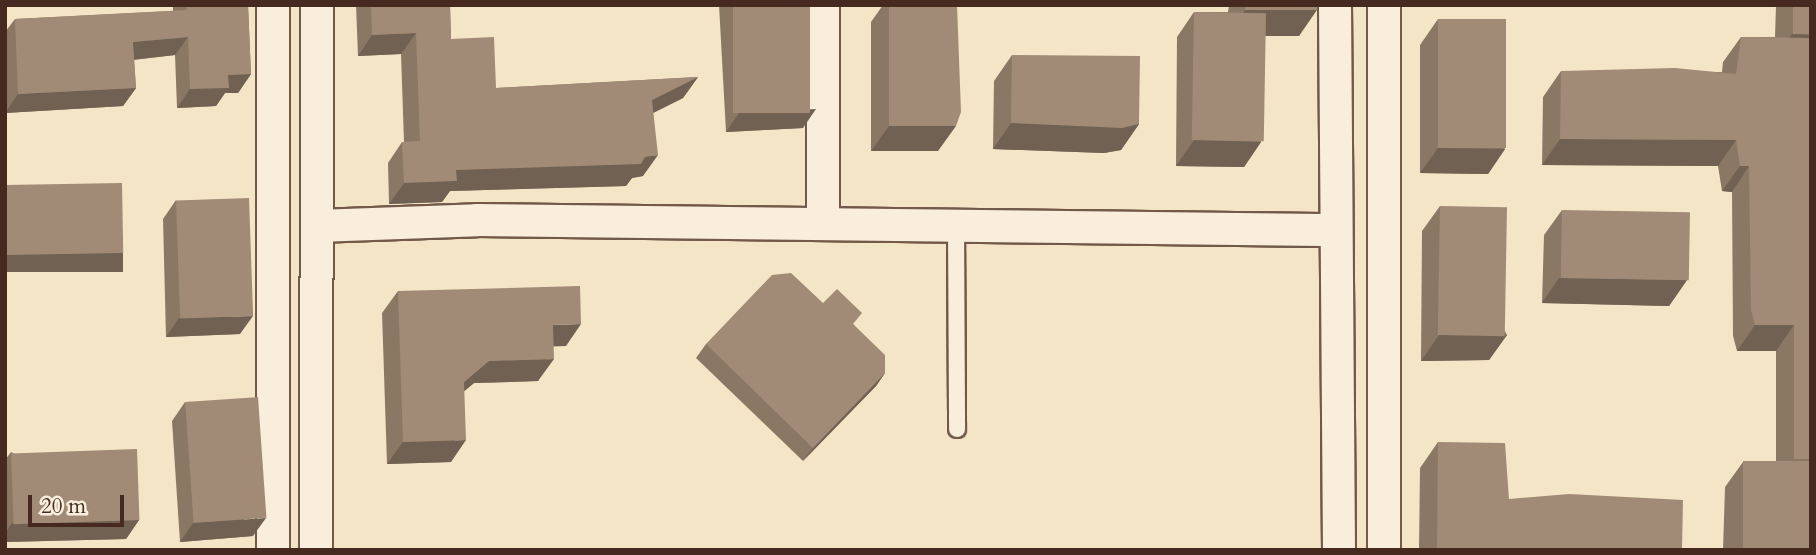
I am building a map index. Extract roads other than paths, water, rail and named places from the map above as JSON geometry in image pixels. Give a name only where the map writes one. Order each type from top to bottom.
[{"type":"street","points":[[273,5],[273,550]]},
{"type":"street","points":[[316,550],[317,5]]},
{"type":"street","points":[[823,5],[823,224]]},
{"type":"street","points":[[1335,5],[1339,550]]},
{"type":"street","points":[[1384,5],[1384,550]]},
{"type":"street","points":[[317,226],[477,220],[956,223],[1335,230]]},
{"type":"lane","points":[[956,223],[957,429]]}]
